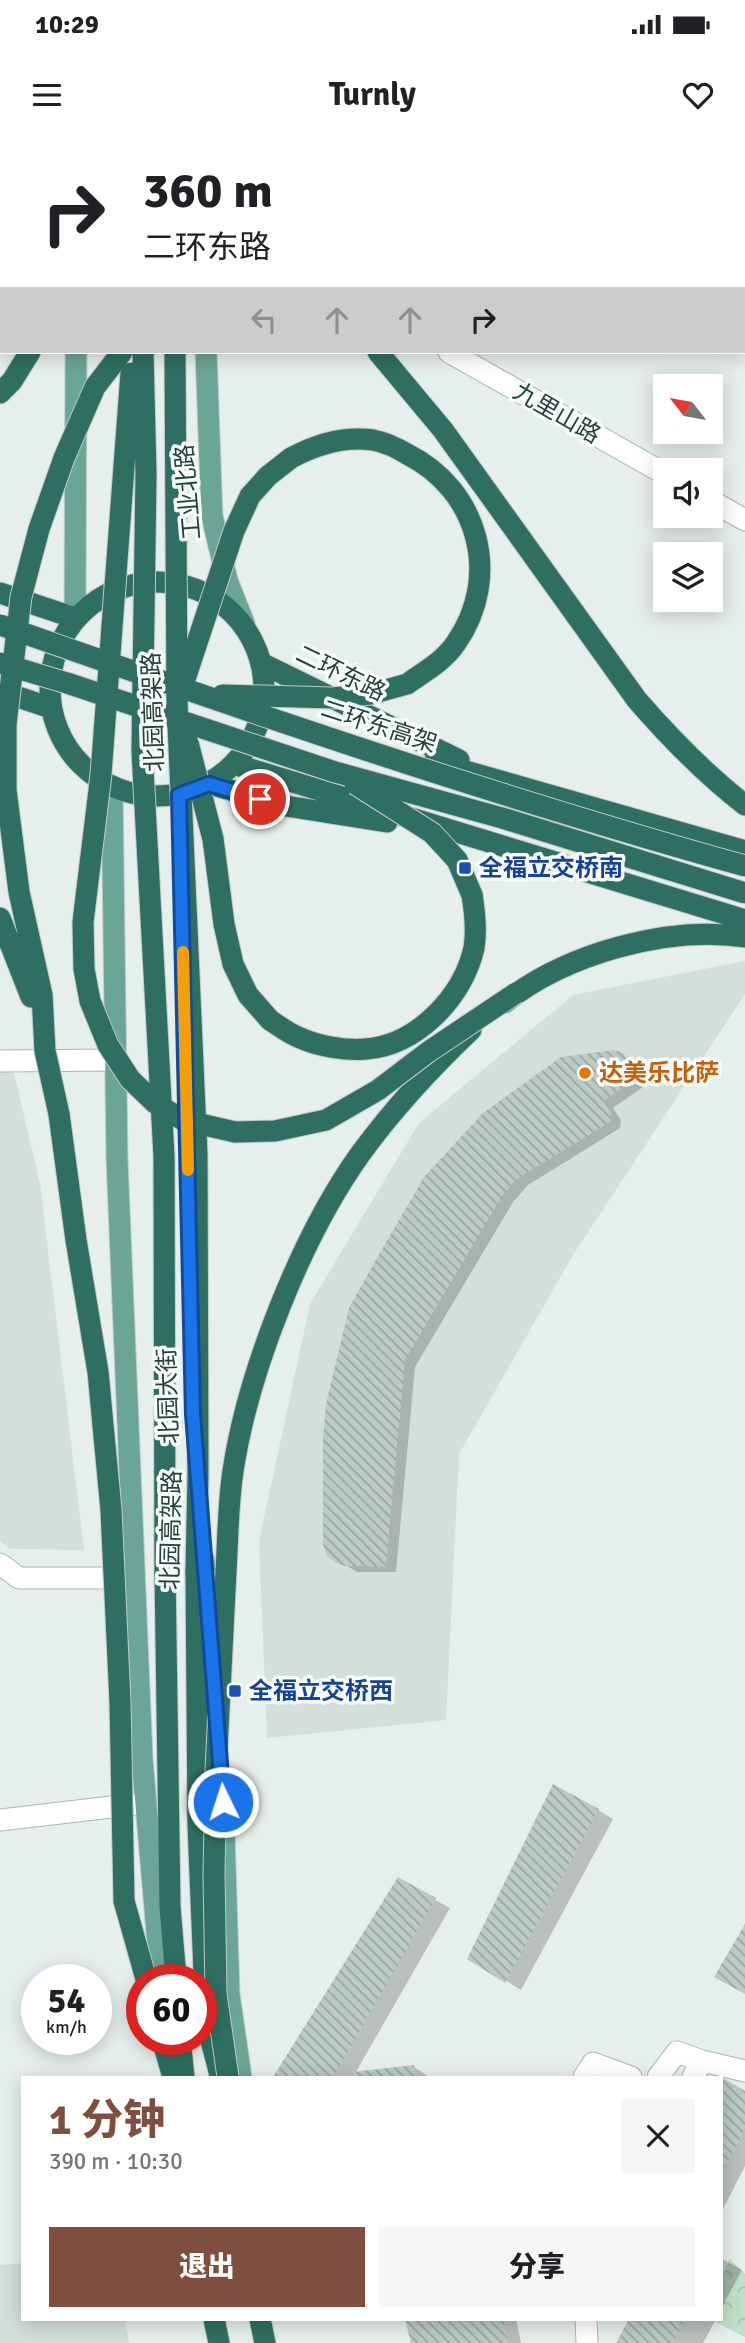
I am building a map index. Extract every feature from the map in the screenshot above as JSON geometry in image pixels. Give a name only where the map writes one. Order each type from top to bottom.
[{"type":"highway","points":[[0,393],[12,381],[29,354]]},
{"type":"highway","points":[[45,1051],[42,995],[19,892],[6,790],[7,703],[21,597],[39,529],[64,458],[95,387],[120,354]]},
{"type":"highway","points":[[132,354],[102,774],[83,922],[84,969],[90,1001],[108,1045],[130,1079],[155,1103],[183,1120],[234,1132],[275,1131],[326,1120],[367,1096],[516,993],[557,970],[608,951],[673,935],[725,934],[745,937]]},
{"type":"highway","name":"北园高架路","points":[[143,354],[146,475],[142,751],[164,1156],[165,1558],[170,1893],[175,1964]]},
{"type":"highway","name":"北园高架路","points":[[174,354],[177,702],[197,1155],[198,1825],[206,2021],[221,2076]]},
{"type":"highway","points":[[365,354],[378,364],[443,430]]},
{"type":"highway","points":[[380,354],[443,430],[637,700],[702,770],[745,805]]},
{"type":"highway","points":[[199,695],[333,698],[371,694],[407,684],[432,667],[455,645],[472,614],[481,582],[479,543],[452,487],[427,463],[372,440],[338,441],[314,446],[291,458],[268,476],[250,496],[234,531],[177,702],[213,839],[224,924],[233,964],[248,995],[270,1020],[299,1038],[336,1048],[368,1049],[398,1040],[421,1028],[443,1009],[461,983],[473,950],[476,922],[472,895],[457,860],[432,833],[335,772]]},
{"type":"highway","points":[[143,582],[182,583],[217,598],[244,623],[262,664],[264,705],[254,737],[234,764],[209,784],[179,795],[112,788],[83,768],[62,740],[51,708],[50,676],[59,645],[75,618],[106,594],[143,582]]},
{"type":"highway","points":[[0,593],[75,618]]},
{"type":"highway","name":"二环东高架","points":[[0,625],[199,695],[597,825],[745,866]]},
{"type":"highway","points":[[0,663],[335,772],[502,818],[745,893]]},
{"type":"highway","name":"二环东路","points":[[262,664],[509,785]]},
{"type":"highway","points":[[0,691],[51,708]]},
{"type":"highway","name":"二环东路","points":[[264,705],[509,785],[745,850]]},
{"type":"highway","points":[[234,764],[745,920]]},
{"type":"highway","points":[[209,784],[286,806],[469,836]]},
{"type":"highway","points":[[0,918],[31,995],[59,1114],[76,1240],[99,1372],[115,1578],[124,1901],[142,1964]]},
{"type":"highway","points":[[228,2076],[216,1994],[216,1769],[223,1603],[233,1471],[248,1402],[284,1299],[329,1205],[360,1154],[431,1067],[516,993]]},
{"type":"highway","points":[[167,2055],[173,2076]]},
{"type":"highway","points":[[182,2055],[184,2076]]},
{"type":"highway","points":[[203,2321],[204,2343]]},
{"type":"highway","points":[[212,2321],[217,2343]]},
{"type":"highway","points":[[260,2321],[264,2343]]},
{"type":"main road","points":[[75,618],[76,354]]},
{"type":"main road","name":"工业北路","points":[[206,354],[212,516],[227,580],[244,623]]},
{"type":"main road","name":"北园大街","points":[[112,788],[118,1188],[141,1744],[159,1964]]},
{"type":"main road","name":"北园大街","points":[[179,795],[193,1414],[223,1802],[229,1994],[241,2076]]},
{"type":"main road","points":[[170,2055],[173,2076]]},
{"type":"main road","points":[[270,2321],[275,2343]]},
{"type":"street","name":"九里山路","points":[[453,354],[653,467]]},
{"type":"street","points":[[723,507],[745,520]]},
{"type":"street","points":[[0,1061],[116,1060]]},
{"type":"street","points":[[0,1564],[19,1578],[115,1578]]},
{"type":"street","points":[[0,1820],[145,1802]]},
{"type":"street","points":[[659,2076],[677,2053],[697,2069],[745,2071]]},
{"type":"street","points":[[585,2076],[593,2063],[628,2076]]},
{"type":"street","points":[[586,2321],[587,2343]]},
{"type":"shaded area","points":[[745,961],[745,994],[573,1255],[459,1454],[446,1720],[267,1738],[259,1541],[310,1304],[419,1123],[573,995]]},
{"type":"shaded area","points":[[0,1064],[12,1064],[40,1184],[84,1550],[10,1549],[0,1541]]},
{"type":"shaded area","points":[[21,2263],[21,2321],[125,2321],[129,2343],[0,2343],[0,2265]]},
{"type":"green space","points":[[730,2259],[745,2274],[745,2337],[713,2321],[723,2321],[723,2274]]},
{"type":"building","points":[[614,1050],[623,1053],[635,1067],[633,1081],[603,1101],[611,1112],[610,1122],[517,1179],[502,1196],[405,1360],[386,1567],[345,1566],[336,1563],[327,1556],[323,1544],[323,1439],[326,1404],[349,1308],[424,1177],[483,1113],[561,1057]]},
{"type":"building","points":[[553,1784],[599,1809],[505,1983],[467,1959]]},
{"type":"building","points":[[398,1877],[436,1898],[334,2076],[274,2076]]},
{"type":"building","points":[[745,1924],[745,1994],[714,1977]]},
{"type":"building","points":[[414,2065],[416,2076],[354,2076],[353,2072]]},
{"type":"building","points":[[723,2078],[745,2091],[745,2128],[723,2171]]},
{"type":"building","points":[[406,2321],[503,2321],[508,2343],[411,2343]]},
{"type":"building","points":[[628,2321],[685,2321],[673,2343],[616,2343]]},
{"type":"slow traffic","points":[[183,952],[188,1170]]},
{"type":"place","name":"全福立交桥南","points":[[465,868]]},
{"type":"place","name":"达美乐比萨","points":[[585,1073]]},
{"type":"place","name":"全福立交桥西","points":[[235,1691]]},
{"type":"route","points":[[223,1802],[193,1414],[179,795],[209,784],[260,799]]}]
